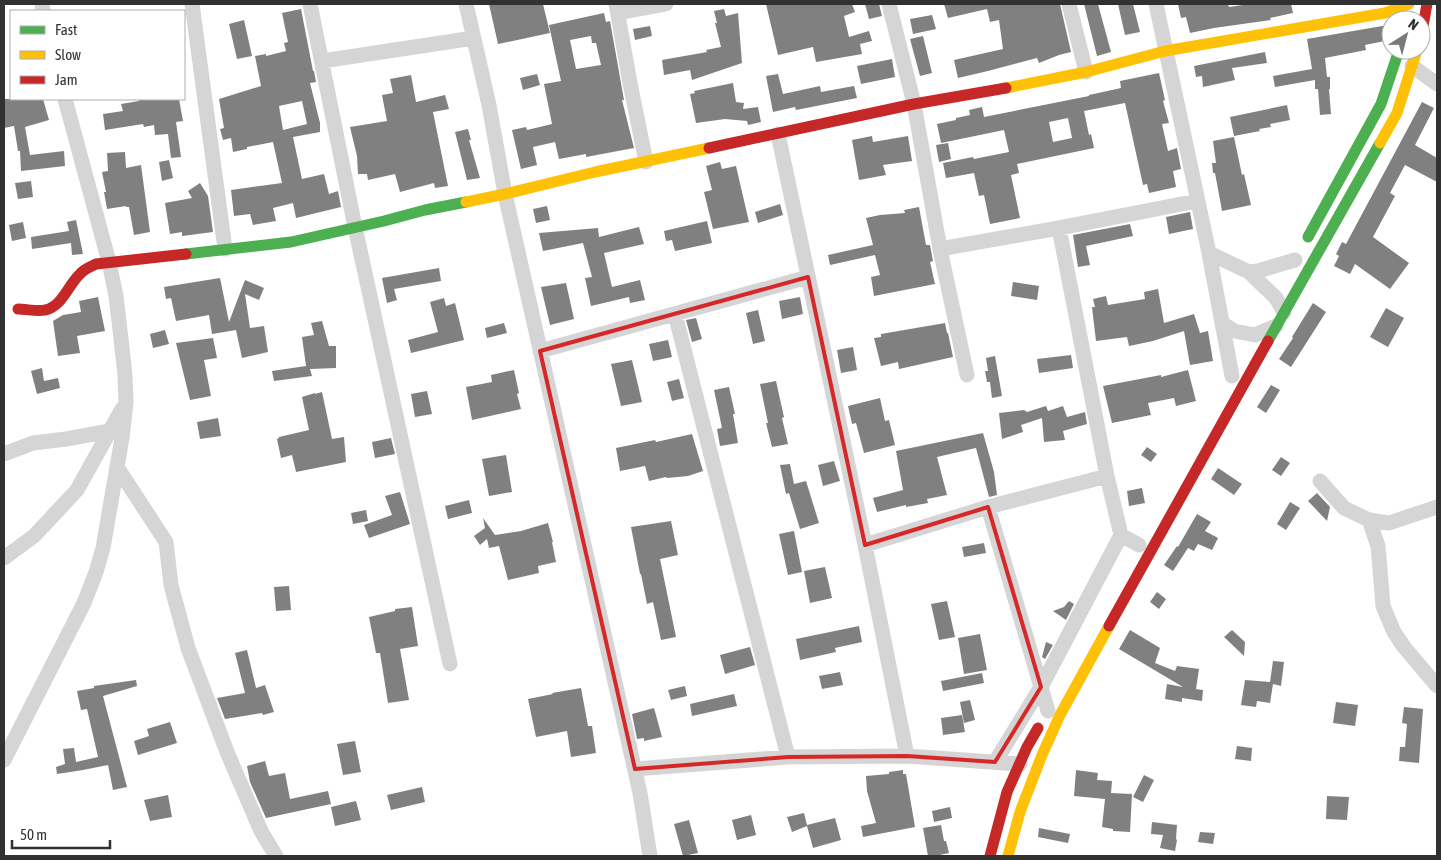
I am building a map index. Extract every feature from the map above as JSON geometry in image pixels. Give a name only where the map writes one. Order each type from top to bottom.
[{"type":"street","points":[[192,4],[225,249]]},
{"type":"street","points":[[310,4],[355,227],[450,664]]},
{"type":"street","points":[[466,4],[489,105],[505,194],[635,770],[650,856]]},
{"type":"street","points":[[646,162],[617,8],[666,4]]},
{"type":"street","points":[[889,4],[914,104],[940,248],[967,375]]},
{"type":"street","points":[[1069,4],[1086,72]]},
{"type":"street","points":[[1156,4],[1209,253],[1230,381]]},
{"type":"street","points":[[18,309],[46,310],[60,300],[83,269],[96,264],[291,242],[595,172],[914,104],[1086,72],[1165,51],[1421,6]]},
{"type":"street","points":[[322,61],[474,38]]},
{"type":"street","points":[[1288,275],[1382,104],[1396,60]]},
{"type":"street","points":[[1222,323],[1234,331],[1253,339],[1269,320],[1284,312],[1397,113],[1414,60]]},
{"type":"street","points":[[1412,66],[1437,84]]},
{"type":"street","points":[[4,760],[84,603],[103,548],[126,403],[125,375],[116,296],[109,262],[65,100]]},
{"type":"street","points":[[778,134],[866,545],[907,756]]},
{"type":"street","points":[[940,248],[1059,228],[1197,201]]},
{"type":"street","points":[[995,762],[1041,687],[1121,535],[1106,476],[1059,228]]},
{"type":"street","points":[[1249,272],[1258,271],[1300,251]]},
{"type":"street","points":[[1209,253],[1249,272],[1278,294],[1284,312]]},
{"type":"street","points":[[540,351],[808,277]]},
{"type":"street","points":[[1008,856],[1020,812],[1060,714],[1269,320],[1278,294]]},
{"type":"street","points":[[675,314],[788,757]]},
{"type":"street","points":[[1230,381],[1242,360]]},
{"type":"street","points":[[4,558],[34,536],[77,490],[126,403]]},
{"type":"street","points":[[4,454],[33,443],[110,431]]},
{"type":"street","points":[[117,467],[166,542],[171,585],[188,648],[227,752],[261,831],[276,856]]},
{"type":"street","points":[[866,545],[988,508],[1106,476]]},
{"type":"street","points":[[1320,481],[1344,508],[1369,520],[1389,523],[1437,508]]},
{"type":"street","points":[[988,508],[1048,711]]},
{"type":"street","points":[[1369,520],[1378,546],[1383,606],[1394,632],[1404,647],[1437,686]]},
{"type":"street","points":[[1121,535],[1139,545]]},
{"type":"street","points":[[990,856],[1007,792],[1027,747],[1056,696]]},
{"type":"street","points":[[635,770],[788,757],[907,756],[1020,764]]},
{"type":"highlighted area","points":[[808,277],[865,545],[988,507],[1041,687],[995,762],[907,756],[788,757],[635,769],[540,351]]},
{"type":"building","points":[[489,4],[543,4],[550,33],[498,44]]},
{"type":"building","points":[[766,4],[852,4],[855,12],[844,16],[849,37],[869,31],[872,41],[860,44],[862,54],[816,62],[813,47],[778,55]]},
{"type":"building","points":[[865,4],[879,4],[882,16],[869,19]]},
{"type":"building","points":[[944,4],[1060,4],[1071,52],[1039,63],[1037,58],[958,78],[954,60],[1003,49],[999,20],[990,22],[987,9],[948,18]]},
{"type":"building","points":[[1084,4],[1098,4],[1111,52],[1097,56]]},
{"type":"building","points":[[1118,4],[1133,4],[1140,32],[1125,35]]},
{"type":"building","points":[[1178,4],[1228,4],[1229,7],[1249,4],[1291,4],[1293,13],[1270,18],[1271,20],[1190,33],[1186,17],[1181,18]]},
{"type":"building","points":[[301,9],[316,82],[310,83],[320,123],[320,132],[293,137],[302,179],[324,174],[329,194],[338,191],[341,207],[296,218],[293,203],[273,208],[276,221],[253,225],[250,214],[234,216],[231,190],[282,183],[273,142],[233,152],[231,138],[223,140],[220,129],[224,128],[219,99],[261,86],[255,56],[266,54],[266,56],[286,51],[284,43],[288,42],[282,13]],"holes":[[[302,101],[307,124],[283,130],[279,106]]]},
{"type":"building","points":[[724,9],[726,16],[738,13],[742,63],[692,80],[690,70],[664,75],[662,60],[707,52],[706,50],[721,47],[714,11]]},
{"type":"building","points":[[604,13],[606,22],[610,21],[624,100],[622,100],[634,148],[586,157],[586,154],[559,159],[555,142],[533,147],[537,165],[521,169],[512,130],[526,127],[527,130],[552,124],[544,84],[561,81],[549,25]],"holes":[[[591,36],[592,43],[596,43],[601,65],[576,69],[570,40]]]},
{"type":"building","points":[[932,15],[936,29],[913,34],[910,19]]},
{"type":"building","points":[[244,20],[252,56],[237,59],[229,24]]},
{"type":"building","points":[[650,26],[652,36],[635,40],[633,29]]},
{"type":"building","points":[[1381,26],[1381,42],[1365,45],[1366,50],[1325,58],[1327,77],[1330,77],[1331,114],[1320,115],[1318,89],[1315,89],[1315,80],[1275,87],[1273,76],[1312,69],[1307,39]]},
{"type":"building","points":[[923,36],[932,73],[920,76],[910,39]]},
{"type":"building","points":[[1265,52],[1267,63],[1232,68],[1235,80],[1203,87],[1202,76],[1196,77],[1194,66]]},
{"type":"building","points":[[892,59],[895,77],[861,84],[857,66]]},
{"type":"building","points":[[1159,73],[1165,100],[1163,101],[1169,123],[1162,124],[1168,151],[1177,148],[1181,169],[1173,171],[1176,187],[1149,193],[1147,184],[1143,185],[1125,103],[1084,111],[1094,148],[1017,164],[1019,173],[1011,175],[1020,218],[990,224],[984,195],[979,196],[974,173],[946,178],[943,163],[1009,152],[1004,130],[941,143],[937,124],[970,115],[969,110],[982,107],[984,117],[1089,96],[1121,88],[1120,81]],"holes":[[[1068,118],[1072,138],[1053,142],[1049,122]]]},
{"type":"building","points":[[537,74],[540,85],[523,90],[520,78]]},
{"type":"building","points":[[778,74],[783,94],[820,86],[821,92],[854,86],[857,98],[796,110],[795,107],[773,112],[766,76]]},
{"type":"building","points":[[411,75],[416,102],[445,95],[449,109],[433,112],[448,186],[435,188],[434,183],[400,192],[395,174],[368,180],[367,174],[358,174],[357,156],[350,127],[387,121],[382,95],[393,93],[390,79]]},
{"type":"building","points":[[733,83],[736,102],[744,103],[743,109],[758,107],[761,122],[748,125],[747,121],[725,119],[696,123],[690,94],[695,93],[694,91]]},
{"type":"building","points":[[4,99],[43,100],[49,120],[25,127],[30,155],[64,151],[65,166],[21,171],[20,151],[18,151],[14,126],[4,128]]},
{"type":"building","points":[[179,100],[183,121],[176,122],[181,157],[171,158],[168,134],[155,135],[154,125],[144,127],[143,124],[105,130],[103,114],[123,111],[121,104],[139,101]]},
{"type":"building","points":[[1422,102],[1434,108],[1415,145],[1437,158],[1437,182],[1405,165],[1390,193],[1395,196],[1373,237],[1409,263],[1390,289],[1355,264],[1350,274],[1334,266],[1339,256],[1336,254],[1342,242],[1346,244]]},
{"type":"building","points":[[1287,105],[1290,120],[1270,124],[1271,127],[1259,129],[1260,131],[1234,136],[1230,117]]},
{"type":"building","points":[[468,129],[471,140],[469,140],[480,178],[467,180],[455,132]]},
{"type":"building","points":[[872,136],[873,142],[908,136],[912,161],[883,165],[886,175],[859,180],[852,140]]},
{"type":"building","points":[[1234,137],[1251,205],[1222,211],[1215,173],[1213,173],[1212,163],[1216,163],[1213,141]]},
{"type":"building","points":[[948,143],[951,159],[939,162],[936,145]]},
{"type":"building","points":[[125,152],[126,168],[141,165],[150,232],[134,235],[129,207],[107,209],[102,172],[108,171],[107,153]]},
{"type":"building","points":[[169,160],[173,178],[162,181],[159,162]]},
{"type":"building","points":[[720,162],[722,169],[736,166],[749,222],[713,229],[704,192],[712,190],[706,166]]},
{"type":"building","points":[[31,181],[33,197],[18,199],[15,183]]},
{"type":"building","points":[[200,183],[208,196],[213,232],[182,236],[182,232],[170,234],[165,203],[192,198],[188,191]]},
{"type":"building","points":[[780,204],[783,215],[758,223],[755,212]]},
{"type":"building","points":[[547,206],[550,220],[536,223],[533,209]]},
{"type":"building","points":[[919,207],[926,245],[930,245],[933,261],[930,262],[935,284],[874,296],[871,277],[880,275],[875,255],[830,265],[828,255],[873,245],[866,218],[905,213],[904,210]]},
{"type":"building","points":[[1190,212],[1193,229],[1169,234],[1166,217]]},
{"type":"building","points":[[76,220],[83,254],[72,255],[71,243],[32,249],[31,237],[69,231],[67,222]]},
{"type":"building","points":[[707,221],[712,243],[675,251],[672,240],[666,241],[664,231]]},
{"type":"building","points":[[23,222],[26,238],[12,241],[9,225]]},
{"type":"building","points":[[1130,224],[1133,236],[1086,246],[1090,265],[1078,267],[1073,235]]},
{"type":"building","points":[[639,227],[644,244],[604,253],[612,287],[640,280],[645,300],[630,303],[629,297],[591,306],[585,278],[592,277],[583,243],[543,251],[539,233],[598,228],[599,237]]},
{"type":"building","points":[[439,268],[441,281],[394,289],[397,300],[387,303],[382,278]]},
{"type":"building","points":[[220,278],[229,322],[245,280],[264,288],[259,300],[245,294],[250,328],[264,326],[268,352],[242,358],[236,330],[212,334],[209,315],[176,321],[171,298],[166,299],[164,287]]},
{"type":"building","points":[[1013,282],[1039,286],[1037,300],[1011,296]]},
{"type":"building","points":[[566,283],[574,319],[550,325],[541,287]]},
{"type":"building","points":[[1158,289],[1164,323],[1194,314],[1200,333],[1208,331],[1213,361],[1190,365],[1184,331],[1129,346],[1127,337],[1096,341],[1092,307],[1095,307],[1093,299],[1106,296],[1108,305],[1145,299],[1144,292]]},
{"type":"building","points":[[98,297],[105,331],[77,336],[80,353],[58,356],[53,321],[63,315],[81,312],[79,301]]},
{"type":"building","points":[[800,297],[803,314],[782,319],[779,301]]},
{"type":"building","points":[[444,298],[446,306],[455,303],[464,340],[411,353],[408,340],[438,332],[430,302]]},
{"type":"building","points":[[1313,303],[1326,312],[1291,367],[1279,359]]},
{"type":"building","points":[[1386,308],[1404,318],[1388,347],[1370,337]]},
{"type":"building","points":[[758,310],[765,341],[753,344],[746,313]]},
{"type":"building","points":[[696,318],[702,339],[692,342],[686,320]]},
{"type":"building","points":[[322,321],[329,346],[336,346],[336,368],[310,369],[312,376],[274,381],[272,371],[306,366],[302,337],[314,335],[311,323]]},
{"type":"building","points":[[504,323],[507,333],[487,338],[485,328]]},
{"type":"building","points":[[945,323],[953,357],[899,369],[898,362],[881,366],[874,338],[881,337],[881,334]]},
{"type":"building","points":[[165,330],[169,344],[153,348],[150,334]]},
{"type":"building","points":[[213,338],[217,358],[204,360],[211,396],[190,400],[176,343]]},
{"type":"building","points":[[668,340],[672,357],[653,361],[649,344]]},
{"type":"building","points":[[853,347],[857,370],[841,373],[837,350]]},
{"type":"building","points":[[1071,355],[1073,368],[1039,373],[1037,359]]},
{"type":"building","points":[[995,356],[1002,396],[992,398],[990,382],[987,382],[985,371],[988,371],[986,358]]},
{"type":"building","points":[[632,360],[642,402],[621,406],[611,364]]},
{"type":"building","points":[[42,368],[44,381],[58,378],[60,388],[37,394],[31,371]]},
{"type":"building","points":[[514,370],[521,409],[472,420],[466,387],[492,382],[491,375]]},
{"type":"building","points":[[1188,370],[1196,401],[1176,406],[1174,398],[1148,403],[1151,415],[1112,423],[1103,386],[1161,375],[1161,377]]},
{"type":"building","points":[[679,379],[684,398],[672,401],[667,382]]},
{"type":"building","points":[[776,381],[788,444],[772,447],[760,384]]},
{"type":"building","points":[[1271,385],[1280,390],[1266,413],[1257,407]]},
{"type":"building","points":[[729,387],[735,414],[733,414],[738,443],[720,446],[717,429],[722,428],[714,390]]},
{"type":"building","points":[[427,391],[432,414],[415,417],[411,394]]},
{"type":"building","points":[[322,392],[332,439],[344,437],[346,462],[296,472],[292,455],[281,458],[277,439],[309,430],[302,397]]},
{"type":"building","points":[[880,398],[885,421],[889,420],[895,445],[864,453],[856,423],[852,424],[848,406]]},
{"type":"building","points":[[1046,406],[1048,411],[1063,406],[1067,417],[1085,412],[1087,424],[1063,431],[1065,440],[1044,442],[1042,418],[1021,425],[1023,432],[1002,439],[999,413],[1024,410],[1027,412]]},
{"type":"building","points":[[218,418],[221,436],[200,439],[197,422]]},
{"type":"building","points":[[983,433],[994,472],[997,495],[989,497],[976,448],[937,457],[947,495],[927,499],[928,503],[906,507],[906,505],[877,512],[873,498],[903,490],[896,451]]},
{"type":"building","points":[[692,434],[703,471],[688,476],[666,477],[649,481],[645,466],[620,471],[616,448]]},
{"type":"building","points":[[391,438],[395,454],[375,458],[372,442]]},
{"type":"building","points":[[1147,447],[1157,454],[1151,462],[1141,455]]},
{"type":"building","points":[[506,455],[512,492],[489,496],[482,459]]},
{"type":"building","points":[[1281,457],[1290,463],[1281,476],[1272,470]]},
{"type":"building","points":[[834,461],[840,481],[823,486],[818,465]]},
{"type":"building","points":[[790,464],[794,484],[806,481],[819,523],[800,529],[789,493],[786,494],[780,465]]},
{"type":"building","points":[[1218,468],[1242,484],[1234,495],[1211,479]]},
{"type":"building","points":[[1142,488],[1145,503],[1129,506],[1127,491]]},
{"type":"building","points":[[400,492],[410,524],[369,538],[364,525],[392,515],[385,496]]},
{"type":"building","points":[[1317,493],[1330,507],[1327,521],[1308,501]]},
{"type":"building","points":[[469,500],[472,513],[448,519],[445,506]]},
{"type":"building","points":[[1290,502],[1300,508],[1286,530],[1277,524]]},
{"type":"building","points":[[366,510],[368,521],[353,524],[351,513]]},
{"type":"building","points":[[1197,514],[1211,522],[1205,531],[1218,538],[1212,550],[1198,544],[1194,551],[1188,548],[1173,571],[1164,565],[1178,547]]},
{"type":"building","points":[[483,518],[495,535],[521,531],[548,523],[556,562],[538,566],[539,573],[508,580],[499,546],[489,548],[487,539],[480,545],[474,536],[485,528]]},
{"type":"building","points":[[671,521],[678,555],[660,559],[676,637],[661,640],[653,602],[647,604],[631,527]]},
{"type":"building","points":[[794,531],[802,572],[788,575],[779,534]]},
{"type":"building","points":[[984,543],[986,553],[964,557],[962,547]]},
{"type":"building","points":[[825,567],[832,598],[810,603],[804,571]]},
{"type":"building","points":[[289,586],[291,610],[276,611],[274,587]]},
{"type":"building","points":[[1157,592],[1166,599],[1159,609],[1150,602]]},
{"type":"building","points":[[947,601],[955,637],[939,640],[931,604]]},
{"type":"building","points":[[1069,601],[1074,604],[1066,620],[1053,611],[1064,607]]},
{"type":"building","points":[[412,607],[418,646],[400,649],[409,700],[388,703],[380,653],[376,653],[369,617],[395,611],[395,609]]},
{"type":"building","points":[[859,626],[862,642],[835,648],[836,652],[800,660],[796,639]]},
{"type":"building","points":[[1130,630],[1160,648],[1155,663],[1175,671],[1177,666],[1199,669],[1196,689],[1203,690],[1202,701],[1182,698],[1182,702],[1165,699],[1167,684],[1183,687],[1119,649]]},
{"type":"building","points":[[1232,630],[1245,642],[1244,656],[1224,637]]},
{"type":"building","points":[[980,634],[987,670],[964,674],[958,638]]},
{"type":"building","points":[[1046,642],[1053,645],[1045,659],[1042,657]]},
{"type":"building","points":[[750,647],[755,665],[725,674],[720,655]]},
{"type":"building","points":[[247,650],[256,688],[265,685],[274,712],[225,719],[217,698],[245,693],[235,653]]},
{"type":"building","points":[[1273,661],[1284,662],[1281,686],[1273,684],[1270,703],[1257,701],[1256,707],[1241,705],[1245,680],[1270,682]]},
{"type":"building","points":[[840,672],[843,685],[822,689],[819,676]]},
{"type":"building","points":[[982,673],[984,683],[943,691],[941,681]]},
{"type":"building","points":[[136,680],[137,686],[103,696],[127,787],[113,790],[108,765],[57,774],[56,767],[65,764],[63,749],[74,748],[76,762],[98,757],[87,709],[81,710],[77,691],[94,688],[94,686]]},
{"type":"building","points":[[685,686],[687,696],[671,700],[668,690]]},
{"type":"building","points":[[581,688],[588,726],[592,726],[596,753],[571,757],[567,731],[536,737],[528,699]]},
{"type":"building","points":[[734,694],[737,706],[692,716],[690,704]]},
{"type":"building","points":[[970,700],[975,720],[964,723],[960,702]]},
{"type":"building","points":[[1336,702],[1358,705],[1355,726],[1333,723]]},
{"type":"building","points":[[1404,707],[1423,709],[1419,763],[1399,761],[1400,747],[1405,747],[1407,724],[1402,723]]},
{"type":"building","points":[[654,708],[662,737],[644,741],[644,738],[637,739],[632,714]]},
{"type":"building","points":[[962,715],[965,732],[943,735],[941,718]]},
{"type":"building","points":[[170,722],[177,743],[138,755],[134,741],[149,736],[147,729]]},
{"type":"building","points":[[355,741],[361,772],[343,775],[337,744]]},
{"type":"building","points":[[1237,746],[1252,748],[1251,761],[1235,759]]},
{"type":"building","points":[[265,761],[269,776],[285,773],[290,799],[328,791],[331,804],[266,818],[250,782],[247,766]]},
{"type":"building","points":[[903,770],[903,774],[906,774],[915,827],[863,837],[861,826],[876,823],[867,791],[866,776],[889,774],[889,772]]},
{"type":"building","points":[[1076,770],[1098,773],[1097,780],[1112,781],[1111,793],[1132,794],[1130,832],[1113,831],[1113,829],[1102,827],[1105,799],[1074,796]]},
{"type":"building","points":[[1144,775],[1154,780],[1143,802],[1133,797]]},
{"type":"building","points":[[422,787],[425,802],[391,810],[387,795]]},
{"type":"building","points":[[168,795],[172,817],[150,821],[144,800]]},
{"type":"building","points":[[1327,796],[1349,797],[1347,820],[1326,819]]},
{"type":"building","points":[[356,801],[361,820],[335,826],[331,807]]},
{"type":"building","points":[[950,807],[952,818],[934,822],[932,811]]},
{"type":"building","points":[[804,813],[807,825],[835,818],[841,840],[813,848],[807,826],[792,832],[787,817]]},
{"type":"building","points":[[751,815],[756,835],[737,840],[732,820]]},
{"type":"building","points":[[689,820],[698,853],[683,856],[674,824]]},
{"type":"building","points":[[1152,822],[1177,825],[1175,851],[1160,848],[1163,835],[1151,834]]},
{"type":"building","points":[[941,825],[944,841],[946,841],[949,853],[928,856],[923,828]]},
{"type":"building","points":[[1039,828],[1070,834],[1068,843],[1038,837]]},
{"type":"building","points":[[1200,832],[1215,833],[1213,844],[1198,842]]},
{"type":"traffic: fast","points":[[1308,237],[1381,104],[1396,60]]},
{"type":"traffic: fast","points":[[1268,341],[1380,143]]},
{"type":"traffic: fast","points":[[186,254],[291,242],[466,202]]},
{"type":"traffic: slow","points":[[1006,88],[1086,72],[1165,51],[1385,13],[1409,4]]},
{"type":"traffic: slow","points":[[1380,143],[1397,113],[1414,60]]},
{"type":"traffic: slow","points":[[466,202],[709,148]]},
{"type":"traffic: slow","points":[[1008,856],[1020,812],[1042,755],[1060,715],[1109,626]]},
{"type":"traffic: jam","points":[[1426,10],[1427,4]]},
{"type":"traffic: jam","points":[[709,148],[914,104],[1006,88]]},
{"type":"traffic: jam","points":[[18,309],[39,311],[51,308],[56,305],[82,272],[96,264],[186,254]]},
{"type":"traffic: jam","points":[[1109,626],[1268,341]]},
{"type":"traffic: jam","points":[[990,856],[1007,792],[1027,747],[1038,728]]}]
